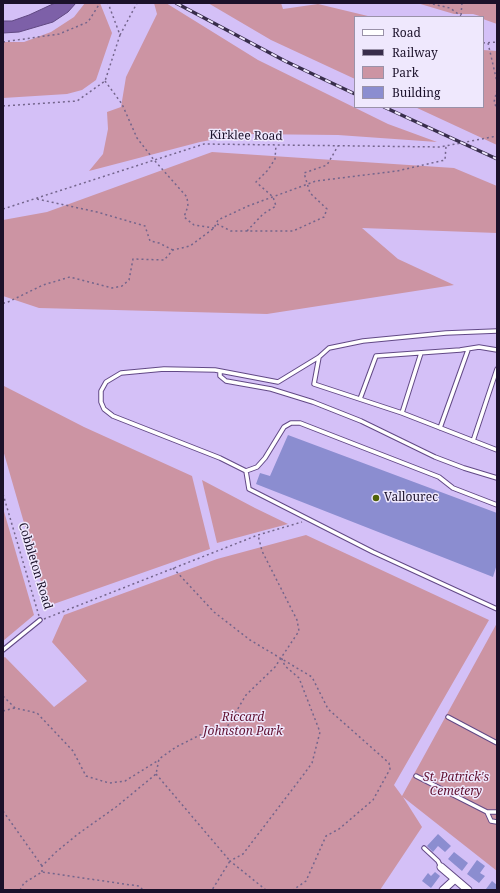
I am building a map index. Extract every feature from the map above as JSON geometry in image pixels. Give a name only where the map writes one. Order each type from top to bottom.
[{"type":"street","points":[[441,868],[468,890]]},
{"type":"street","points":[[443,890],[455,879]]},
{"type":"lane","points":[[497,332],[446,333],[363,341],[329,348],[319,357],[278,382],[220,370],[164,369],[121,374],[106,382],[101,391],[101,402],[104,410],[113,416],[220,458],[246,471],[257,467],[265,458],[284,427],[291,423],[300,423],[439,477],[453,488],[497,505]]},
{"type":"lane","points":[[360,399],[376,356],[468,350],[479,347],[497,350]]},
{"type":"lane","points":[[440,428],[468,350]]},
{"type":"lane","points":[[402,413],[421,352]]},
{"type":"lane","points":[[319,357],[314,384],[402,413],[497,450]]},
{"type":"lane","points":[[474,441],[497,369]]},
{"type":"lane","points":[[220,370],[220,376],[226,381],[271,389],[313,402],[361,422],[435,457],[497,478]]},
{"type":"lane","points":[[246,471],[249,489],[373,552],[497,609]]},
{"type":"lane","name":"Cobbleton Road","points":[[3,650],[40,620]]},
{"type":"lane","points":[[448,717],[497,743]]},
{"type":"lane","points":[[416,776],[487,812],[497,812]]},
{"type":"lane","points":[[487,812],[491,822],[497,822]]},
{"type":"lane","points":[[424,848],[438,861],[441,868]]},
{"type":"path","points":[[3,42],[60,34],[88,22],[100,3]]},
{"type":"path","points":[[108,3],[120,35]]},
{"type":"path","points":[[3,106],[77,101],[105,81],[120,35],[137,3]]},
{"type":"path","points":[[428,3],[450,8],[460,16]]},
{"type":"path","points":[[461,16],[462,3]]},
{"type":"path","points":[[488,42],[497,82]]},
{"type":"path","points":[[484,43],[497,42]]},
{"type":"path","points":[[105,81],[122,104],[137,138],[154,160],[187,197],[188,206],[184,217],[194,225],[214,228]]},
{"type":"path","points":[[497,90],[494,102],[497,109]]},
{"type":"path","name":"Kirklee Road","points":[[3,209],[204,144],[446,146],[497,136]]},
{"type":"path","points":[[247,231],[263,214],[276,206],[273,197],[256,182],[268,170],[275,159],[276,145]]},
{"type":"path","points":[[216,224],[231,231],[293,231],[324,217],[327,209],[310,193],[304,173],[327,165],[338,146]]},
{"type":"path","points":[[3,303],[6,303],[43,285],[70,277],[112,288],[122,286],[129,280],[133,259],[164,260],[173,250],[190,246],[214,228],[218,220],[316,181],[397,171],[445,160],[446,146]]},
{"type":"path","points":[[35,198],[97,212],[145,226],[150,242],[159,243],[173,250]]},
{"type":"path","name":"Cobbleton Road","points":[[3,494],[40,620]]},
{"type":"path","points":[[40,620],[258,534],[310,520]]},
{"type":"path","points":[[3,711],[15,708],[37,713],[72,751],[86,776],[109,783],[125,782],[176,746],[194,738],[227,727],[235,717],[246,695],[275,667],[299,631],[298,620],[262,551],[258,534]]},
{"type":"path","points":[[173,568],[214,612],[250,640],[281,657],[312,678],[328,709],[389,763],[390,769],[373,800],[339,829],[326,836],[306,881],[294,890]]},
{"type":"path","points":[[212,890],[230,861],[243,854],[312,763],[320,732],[299,678],[285,666],[281,657]]},
{"type":"path","points":[[3,696],[15,708]]},
{"type":"path","points":[[42,866],[78,834],[116,807],[156,774],[159,759]]},
{"type":"path","points":[[156,774],[230,861],[266,890]]},
{"type":"path","points":[[3,811],[42,866],[42,872]]},
{"type":"path","points":[[20,890],[24,884],[42,872],[139,886],[143,890]]},
{"type":"green space","points":[[85,3],[100,3],[112,33],[96,80],[82,90],[67,94],[3,98],[3,42],[24,42],[51,32],[74,17]]},
{"type":"green space","points":[[154,3],[166,3],[258,60],[388,124],[437,142],[338,135],[243,134],[200,142],[89,171],[103,154],[108,129],[107,112],[121,107],[126,77],[157,14]]},
{"type":"green space","points":[[208,3],[281,3],[283,9],[318,4],[368,16],[354,16],[354,79],[271,40]]},
{"type":"green space","points":[[417,3],[497,3],[497,24],[484,19],[484,16],[473,14],[454,14]]},
{"type":"green space","points":[[484,50],[497,51],[497,145],[417,108],[484,108]]},
{"type":"green space","points":[[212,152],[454,168],[497,186],[497,233],[362,228],[398,259],[454,285],[267,314],[39,308],[3,296],[3,220],[47,212]]},
{"type":"green space","points":[[4,386],[84,427],[192,476],[210,549],[48,606],[3,450]]},
{"type":"green space","points":[[202,480],[255,508],[288,524],[217,543]]},
{"type":"green space","points":[[3,508],[34,615],[3,641]]},
{"type":"green space","name":"Riccard Johnston Park","points":[[306,535],[489,620],[394,785],[402,796],[497,623],[497,871],[403,797],[422,827],[380,890],[3,890],[3,658],[5,657],[54,707],[87,681],[52,642],[64,615],[217,559]]},
{"type":"shaded area","points":[[55,3],[76,3],[68,12],[53,22],[19,32],[3,33],[3,21],[12,21]]},
{"type":"building","name":"Vallourec","points":[[288,435],[497,513],[497,564],[493,577],[256,484],[260,473],[270,476]]},
{"type":"building","points":[[438,834],[451,846],[445,852],[438,846],[433,852],[427,846]]},
{"type":"building","points":[[454,852],[468,863],[462,871],[448,859]]},
{"type":"building","points":[[477,860],[485,866],[480,873],[485,876],[479,883],[467,874]]},
{"type":"building","points":[[435,872],[440,876],[431,888],[422,881],[428,873],[431,876]]},
{"type":"building","points":[[492,881],[497,885],[497,890],[486,889]]},
{"type":"railway","points":[[176,3],[285,61],[354,94]]},
{"type":"railway","points":[[386,108],[497,159]]},
{"type":"place","name":"Vallourec","points":[[376,498]]},
{"type":"park label","name":"St. Patrick's Cemetery","points":[[456,785]]}]
